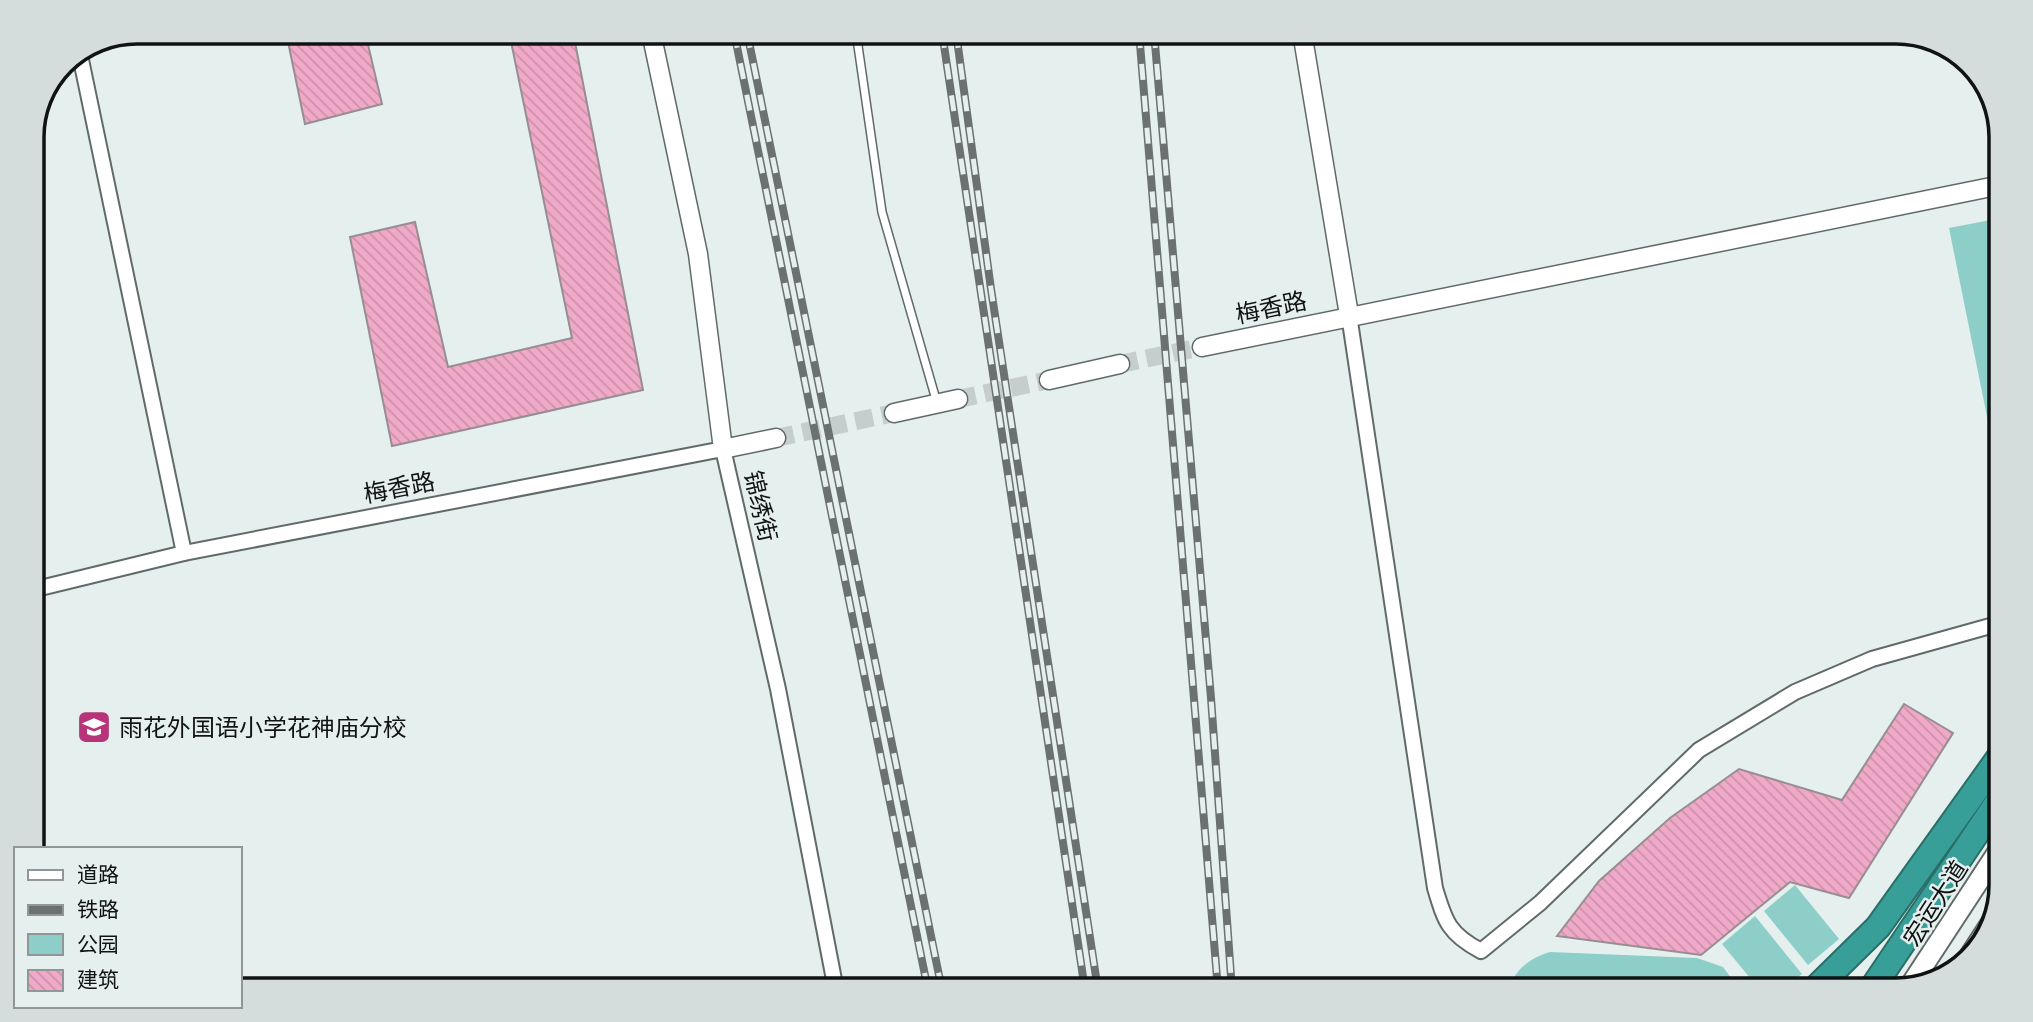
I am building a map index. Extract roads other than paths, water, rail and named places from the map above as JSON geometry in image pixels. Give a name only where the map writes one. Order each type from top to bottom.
[{"type":"highway","points":[[1826,978],[1878,927],[1989,772]]},
{"type":"highway","points":[[1879,978],[1989,815]]},
{"type":"main road","name":"宏运大道","points":[[1917,976],[1989,865]]},
{"type":"street","name":"锦绣街","points":[[654,44],[698,254],[723,449],[778,689],[834,978]]},
{"type":"street","points":[[1304,44],[1349,316],[1435,888],[1444,918],[1458,939],[1481,951],[1540,903],[1699,750],[1795,692],[1859,664],[1989,626]]},
{"type":"street","points":[[82,63],[184,553]]},
{"type":"street","name":"梅香路","points":[[1202,347],[1989,187]]},
{"type":"street","points":[[1048,380],[1120,364]]},
{"type":"street","points":[[894,413],[958,399]]},
{"type":"street","name":"梅香路","points":[[44,587],[184,553],[776,438]]},
{"type":"lane","points":[[858,44],[882,212],[937,403]]},
{"type":"tunnel","points":[[1120,364],[1202,347]]},
{"type":"tunnel","points":[[958,399],[1049,380]]},
{"type":"tunnel","points":[[776,438],[894,413]]},
{"type":"railway","points":[[736,44],[926,978]]},
{"type":"railway","points":[[749,44],[940,978]]},
{"type":"railway","points":[[944,44],[1083,978]]},
{"type":"railway","points":[[958,44],[991,289],[1096,978]]},
{"type":"railway","points":[[1140,44],[1217,978]]},
{"type":"railway","points":[[1155,44],[1211,698],[1231,978]]},
{"type":"place","name":"雨花外国语小学花神庙分校","points":[[94,727]]}]
